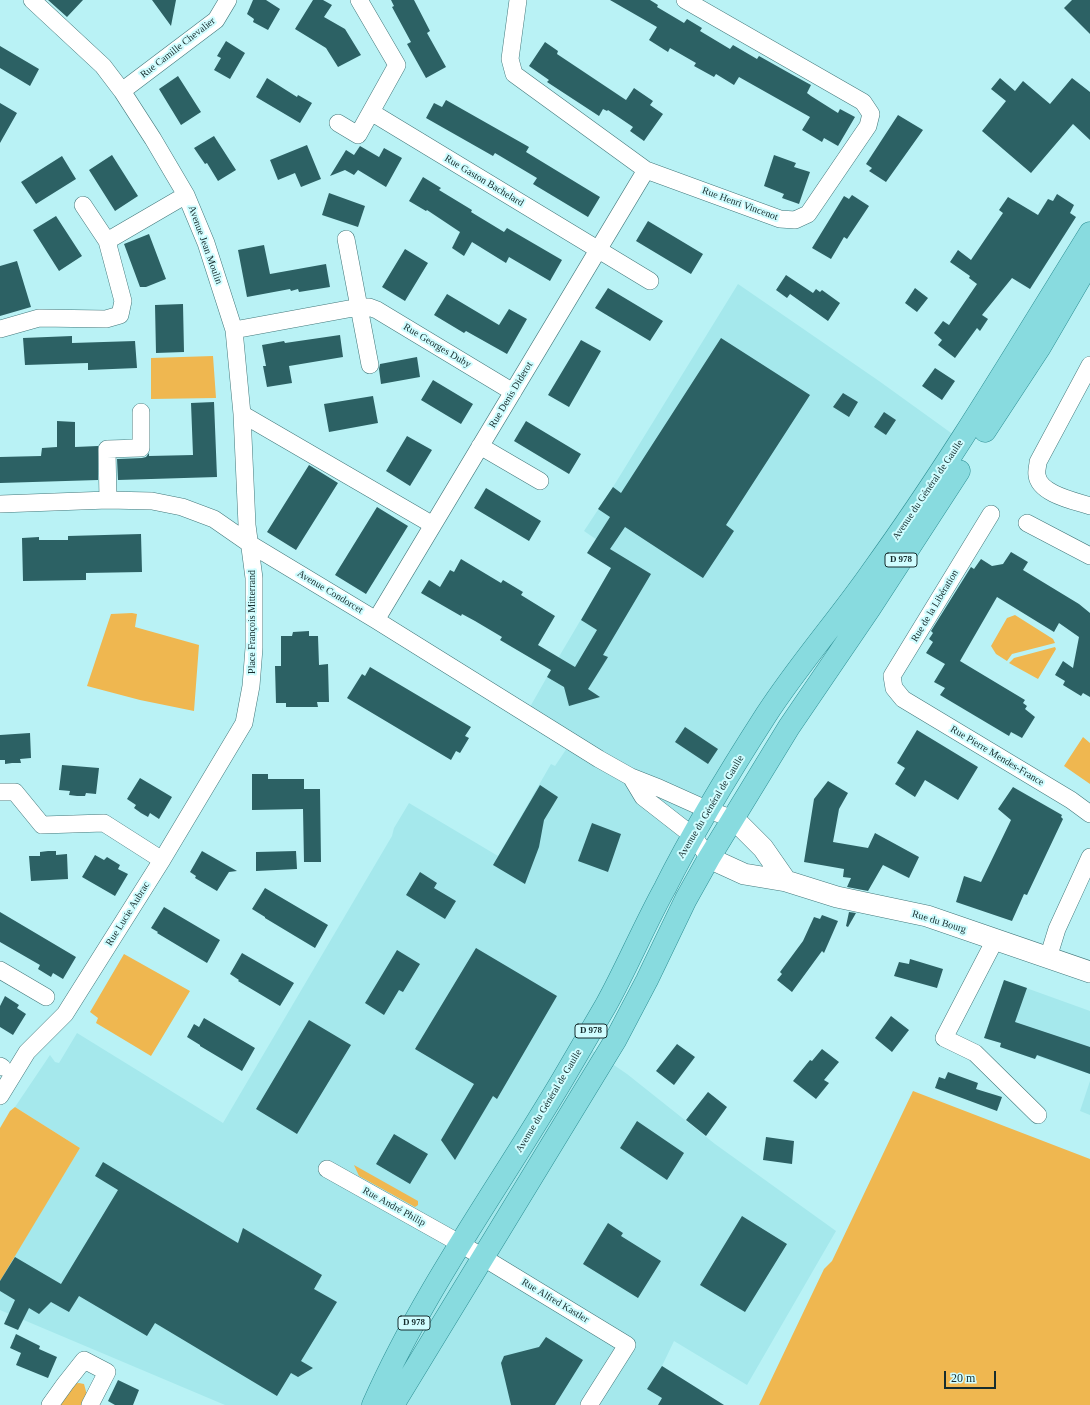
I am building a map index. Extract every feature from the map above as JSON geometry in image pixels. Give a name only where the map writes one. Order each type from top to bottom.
[{"type":"main road","name":"Avenue du Général de Gaulle","points":[[373,1405],[388,1370],[403,1342],[461,1244],[563,1079],[598,1018],[665,887],[708,810],[768,713],[812,649],[872,572],[962,441],[1090,233]]},
{"type":"main road","name":"Avenue du Général de Gaulle","points":[[393,1405],[616,1039],[648,980],[686,899],[789,727],[870,608],[1040,347],[1090,261]]},
{"type":"street","name":"Avenue Jean Moulin","points":[[32,0],[103,66],[122,91],[153,139],[186,195],[206,243],[234,330],[242,414],[247,525],[250,544]]},
{"type":"street","name":"Rue Camille Chevalier","points":[[122,91],[216,20],[228,0]]},
{"type":"street","points":[[338,123],[358,135],[397,65],[359,0]]},
{"type":"street","name":"Rue Henri Vincenot","points":[[518,0],[510,59],[514,74],[646,170],[780,219],[795,220],[808,214],[868,126],[871,114],[863,102],[685,0]]},
{"type":"street","name":"Rue Gaston Bachelard","points":[[371,112],[650,281]]},
{"type":"street","name":"Rue Denis Diderot","points":[[376,620],[646,170]]},
{"type":"street","points":[[107,241],[186,195]]},
{"type":"street","points":[[0,328],[39,318],[106,319],[120,315],[123,301],[107,241],[83,205]]},
{"type":"street","points":[[346,239],[370,364]]},
{"type":"street","name":"Rue Georges Duby","points":[[234,330],[359,307],[369,308],[377,310],[513,392]]},
{"type":"street","points":[[1090,365],[1038,462],[1037,476],[1042,485],[1051,493],[1090,506]]},
{"type":"street","points":[[108,500],[107,449],[142,448],[141,412]]},
{"type":"street","points":[[242,414],[433,525]]},
{"type":"street","points":[[480,446],[540,481]]},
{"type":"street","name":"Avenue Condorcet","points":[[0,504],[108,500],[152,501],[182,507],[214,519],[250,544],[376,620],[599,759],[631,777],[708,810],[734,819]]},
{"type":"street","name":"Rue de la Libération","points":[[903,700],[894,688],[892,676],[992,514]]},
{"type":"street","points":[[1027,523],[1090,556]]},
{"type":"street","name":"Place François Mitterrand","points":[[244,723],[251,686],[254,648],[254,578],[250,544]]},
{"type":"street","name":"Rue Pierre Mendes-France","points":[[903,700],[1071,800],[1090,814]]},
{"type":"street","name":"Rue Lucie Aubrac","points":[[0,1096],[28,1052],[65,1014],[162,860],[244,723]]},
{"type":"street","name":"Avenue Condorcet","points":[[631,777],[643,797],[693,836],[710,858]]},
{"type":"street","points":[[0,792],[15,792],[42,824],[104,823],[162,860]]},
{"type":"street","points":[[734,819],[763,848],[786,881]]},
{"type":"street","points":[[1048,958],[1057,929],[1090,857]]},
{"type":"street","name":"Rue du Bourg","points":[[710,858],[744,874],[786,881],[837,897],[927,916],[1090,972]]},
{"type":"street","points":[[995,940],[944,1038],[975,1053],[1038,1115]]},
{"type":"street","points":[[0,970],[46,997]]},
{"type":"street","name":"Rue André Philip","points":[[327,1169],[483,1257]]},
{"type":"street","name":"Rue Alfred Kastler","points":[[483,1257],[627,1344],[589,1405]]},
{"type":"street","points":[[50,1405],[84,1360],[107,1372],[90,1405]]},
{"type":"shaded area","points":[[738,284],[879,381],[965,443],[812,649],[583,1044],[627,1074],[715,1144],[836,1231],[747,1385],[674,1341],[662,1366],[724,1405],[225,1405],[0,1310],[0,1280],[80,1148],[15,1107],[50,1055],[55,1062],[59,1063],[77,1033],[223,1123],[392,836],[394,828],[409,803],[498,856],[551,764],[555,766],[571,742],[526,714],[619,555],[584,531],[613,487]]},
{"type":"shaded area","points":[[213,356],[216,398],[151,399],[151,358]]},
{"type":"shaded area","points":[[111,614],[137,614],[135,627],[199,645],[194,711],[140,700],[87,686]]},
{"type":"shaded area","points":[[1015,615],[1053,639],[1055,643],[1012,654],[1007,661],[996,654],[991,646],[1007,618]]},
{"type":"shaded area","points":[[1055,647],[1056,649],[1038,679],[1009,663],[1014,658]]},
{"type":"shaded area","points":[[1083,737],[1090,743],[1090,784],[1064,766]]},
{"type":"shaded area","points":[[124,954],[190,991],[151,1056],[96,1023],[98,1018],[90,1012]]},
{"type":"shaded area","points":[[1004,980],[1090,1011],[1090,1074],[1037,1056],[1035,1059],[1000,1047],[1001,1043],[984,1038]]},
{"type":"shaded area","points":[[1090,1081],[1090,1115],[1080,1111]]},
{"type":"shaded area","points":[[913,1091],[1090,1159],[1090,1405],[759,1405],[824,1269],[832,1261]]},
{"type":"shaded area","points":[[15,1107],[80,1148],[0,1281],[0,1128],[10,1111]]},
{"type":"shaded area","points":[[354,1165],[418,1201],[418,1205],[415,1207],[359,1176]]},
{"type":"shaded area","points":[[71,1384],[84,1384],[87,1395],[81,1405],[56,1405]]},
{"type":"building","points":[[48,0],[83,0],[67,17]]},
{"type":"building","points":[[152,0],[176,0],[171,26]]},
{"type":"building","points":[[253,0],[266,0],[280,9],[268,30],[253,22],[254,19],[247,14]]},
{"type":"building","points":[[313,0],[323,0],[332,5],[324,17],[345,29],[361,55],[338,67],[326,48],[295,29]]},
{"type":"building","points":[[391,0],[414,0],[430,31],[427,33],[446,67],[426,78],[407,44],[411,42],[392,7],[394,6]]},
{"type":"building","points":[[610,0],[650,0],[658,5],[657,7],[684,23],[687,19],[702,28],[700,31],[730,49],[733,45],[757,59],[759,56],[811,85],[807,93],[811,96],[838,113],[840,109],[855,117],[838,146],[824,138],[822,142],[802,130],[810,117],[739,77],[734,85],[716,74],[714,77],[694,66],[696,63],[670,48],[668,52],[649,40],[657,27]]},
{"type":"building","points":[[1072,0],[1090,0],[1090,34],[1064,8]]},
{"type":"building","points":[[226,41],[245,53],[230,79],[214,70],[221,58],[217,56]]},
{"type":"building","points":[[545,42],[558,51],[557,54],[626,100],[634,88],[653,101],[650,105],[663,114],[644,141],[630,131],[633,127],[608,110],[603,109],[599,116],[547,82],[549,80],[529,66]]},
{"type":"building","points":[[0,46],[39,69],[30,86],[0,68]]},
{"type":"building","points":[[178,76],[201,112],[181,125],[159,89]]},
{"type":"building","points":[[267,78],[297,97],[298,95],[312,103],[300,123],[256,97]]},
{"type":"building","points":[[1000,78],[1015,91],[1023,81],[1050,104],[1072,78],[1090,92],[1090,140],[1073,124],[1031,173],[982,131],[1006,101],[991,89]]},
{"type":"building","points":[[446,100],[529,147],[526,152],[600,197],[588,217],[533,184],[537,178],[495,153],[493,156],[426,118],[434,103],[442,107]]},
{"type":"building","points":[[0,103],[17,113],[0,143]]},
{"type":"building","points":[[898,115],[923,130],[886,182],[869,171],[872,168],[866,164]]},
{"type":"building","points":[[214,136],[236,170],[218,181],[207,163],[205,164],[194,148]]},
{"type":"building","points":[[307,145],[321,179],[301,187],[295,173],[278,180],[270,160]]},
{"type":"building","points":[[360,146],[379,157],[384,148],[402,158],[386,187],[358,170],[354,175],[345,170],[330,176],[346,150],[354,155]]},
{"type":"building","points":[[112,155],[138,196],[115,211],[89,170]]},
{"type":"building","points":[[774,155],[796,163],[794,167],[810,172],[799,204],[782,198],[784,194],[764,186]]},
{"type":"building","points":[[62,156],[76,179],[36,204],[21,182]]},
{"type":"building","points":[[423,177],[441,188],[439,190],[472,210],[471,212],[504,232],[507,228],[562,260],[550,281],[509,257],[506,263],[472,242],[464,256],[452,248],[460,232],[427,210],[426,211],[409,201]]},
{"type":"building","points":[[329,193],[365,206],[358,227],[322,215]]},
{"type":"building","points":[[1057,194],[1074,205],[1070,213],[1076,217],[1030,289],[1012,278],[982,315],[988,319],[980,331],[977,328],[955,358],[938,345],[942,340],[934,333],[943,321],[949,325],[977,284],[969,278],[970,276],[950,262],[958,250],[971,260],[1003,213],[999,210],[1008,197],[1038,215],[1048,199],[1053,201]]},
{"type":"building","points":[[852,195],[869,206],[847,239],[844,237],[831,259],[812,248],[844,196],[849,199]]},
{"type":"building","points":[[56,216],[82,256],[59,271],[33,230]]},
{"type":"building","points":[[648,221],[703,254],[691,274],[636,241]]},
{"type":"building","points":[[149,234],[166,279],[146,287],[140,287],[124,244]]},
{"type":"building","points":[[264,245],[270,274],[326,264],[330,287],[299,292],[298,289],[291,291],[290,289],[247,297],[238,250]]},
{"type":"building","points":[[405,249],[428,263],[405,301],[382,287]]},
{"type":"building","points":[[17,261],[31,307],[0,316],[0,266]]},
{"type":"building","points":[[786,275],[813,293],[816,289],[820,292],[822,290],[840,303],[828,321],[790,294],[787,298],[776,290]]},
{"type":"building","points":[[608,288],[663,321],[650,341],[595,308]]},
{"type":"building","points":[[915,288],[928,298],[917,312],[905,303]]},
{"type":"building","points":[[447,294],[499,325],[509,309],[527,319],[507,354],[466,331],[464,333],[434,315]]},
{"type":"building","points":[[183,304],[184,352],[156,353],[155,305]]},
{"type":"building","points":[[340,335],[343,357],[289,366],[292,383],[267,387],[263,366],[266,366],[262,345]]},
{"type":"building","points":[[72,336],[72,343],[135,341],[137,368],[88,370],[88,363],[25,365],[23,338]]},
{"type":"building","points":[[721,338],[810,395],[726,525],[734,531],[703,578],[625,527],[610,549],[651,574],[603,655],[608,657],[588,689],[600,697],[569,706],[564,687],[547,677],[551,670],[500,640],[502,637],[475,621],[462,614],[461,616],[421,593],[429,580],[440,587],[450,570],[454,572],[461,559],[501,583],[503,580],[523,592],[521,595],[555,616],[538,645],[575,667],[597,630],[581,620],[611,568],[587,553],[610,517],[598,509],[613,487],[621,493]]},
{"type":"building","points":[[581,340],[601,351],[569,407],[548,395]]},
{"type":"building","points":[[417,357],[420,377],[381,384],[379,369],[380,364]]},
{"type":"building","points":[[935,368],[955,381],[942,400],[922,386]]},
{"type":"building","points":[[433,380],[473,404],[461,424],[421,400]]},
{"type":"building","points":[[843,393],[858,402],[849,417],[833,407]]},
{"type":"building","points":[[373,396],[378,423],[329,432],[324,404]]},
{"type":"building","points":[[214,402],[217,477],[118,480],[117,459],[142,458],[146,457],[149,453],[149,456],[193,455],[191,403]]},
{"type":"building","points":[[884,412],[896,420],[886,435],[874,427]]},
{"type":"building","points":[[57,421],[75,422],[75,447],[98,446],[98,480],[0,483],[0,457],[41,456],[42,448],[57,447]]},
{"type":"building","points":[[526,421],[581,454],[569,474],[514,441]]},
{"type":"building","points":[[407,436],[432,450],[410,486],[386,471]]},
{"type":"building","points":[[309,465],[338,483],[296,550],[267,532]]},
{"type":"building","points":[[486,488],[541,521],[529,541],[474,508]]},
{"type":"building","points":[[377,507],[408,526],[366,594],[335,575]]},
{"type":"building","points":[[141,534],[142,572],[86,573],[86,580],[23,581],[22,538],[39,537],[39,540],[68,540],[68,536]]},
{"type":"building","points":[[1011,552],[1028,562],[1023,570],[1079,604],[1090,613],[1090,697],[1083,693],[1081,696],[1063,685],[1065,681],[1055,675],[1063,661],[1073,668],[1079,637],[1059,623],[1054,632],[997,597],[960,661],[1025,700],[1023,703],[1027,706],[1025,709],[1035,717],[1022,738],[1011,732],[1009,736],[940,695],[945,688],[934,682],[945,664],[926,653],[933,642],[929,639],[933,633],[931,631],[971,567],[974,569],[981,559],[992,566],[1003,564]]},
{"type":"building","points":[[309,631],[309,636],[318,636],[319,665],[328,664],[329,702],[317,702],[318,707],[286,707],[286,703],[276,703],[275,666],[281,666],[281,636],[292,636],[293,632]]},
{"type":"building","points":[[370,667],[471,727],[465,736],[469,738],[460,753],[456,751],[451,760],[347,698],[362,674],[365,676]]},
{"type":"building","points":[[685,727],[718,749],[708,764],[675,742]]},
{"type":"building","points":[[917,730],[978,767],[958,800],[925,780],[915,797],[895,784],[905,768],[897,763]]},
{"type":"building","points":[[30,733],[31,758],[20,759],[21,763],[5,764],[5,760],[0,760],[0,735]]},
{"type":"building","points":[[62,765],[99,768],[96,794],[86,793],[85,796],[77,796],[69,795],[70,791],[59,790]]},
{"type":"building","points":[[252,774],[268,774],[268,779],[304,779],[304,789],[320,789],[321,862],[304,862],[303,809],[252,810]]},
{"type":"building","points":[[140,778],[172,797],[159,819],[150,813],[148,817],[141,813],[134,808],[136,805],[127,799]]},
{"type":"building","points":[[828,781],[848,793],[839,809],[833,842],[868,848],[875,833],[919,857],[909,878],[883,865],[868,891],[847,887],[851,878],[843,877],[844,869],[804,862],[814,799]]},
{"type":"building","points":[[540,785],[558,797],[544,820],[539,847],[525,884],[493,865]]},
{"type":"building","points":[[1013,787],[1062,815],[1061,817],[1063,819],[1027,895],[1024,894],[1012,921],[956,902],[964,876],[981,882],[1011,820],[998,809]]},
{"type":"building","points":[[592,823],[621,834],[608,872],[578,861]]},
{"type":"building","points":[[56,851],[56,855],[67,854],[68,879],[31,881],[29,856],[40,856],[40,852]]},
{"type":"building","points":[[202,851],[237,871],[229,872],[217,891],[195,878],[196,876],[190,872]]},
{"type":"building","points":[[296,851],[297,869],[256,871],[256,852]]},
{"type":"building","points":[[95,855],[104,860],[107,857],[120,865],[118,869],[128,874],[115,896],[82,877]]},
{"type":"building","points":[[420,872],[437,883],[434,888],[456,901],[445,919],[406,895]]},
{"type":"building","points":[[265,888],[328,925],[315,948],[252,909]]},
{"type":"building","points":[[164,907],[220,940],[207,963],[151,928]]},
{"type":"building","points":[[0,912],[76,957],[63,979],[53,973],[51,977],[38,969],[40,965],[0,942]]},
{"type":"building","points":[[849,912],[856,913],[848,927],[846,926]]},
{"type":"building","points":[[822,915],[838,921],[824,953],[822,951],[792,992],[777,980],[782,974],[780,972],[803,941],[814,917],[820,919]]},
{"type":"building","points":[[476,948],[557,996],[497,1099],[493,1096],[455,1160],[441,1140],[474,1084],[415,1049]]},
{"type":"building","points":[[397,950],[420,964],[403,992],[399,990],[384,1015],[365,1003]]},
{"type":"building","points":[[242,953],[294,983],[280,1006],[238,981],[239,980],[230,974]]},
{"type":"building","points":[[910,959],[943,969],[937,988],[894,976],[899,962],[909,964]]},
{"type":"building","points":[[1004,980],[1027,988],[1015,1022],[1090,1047],[1090,1074],[1037,1055],[1035,1059],[1000,1047],[1001,1043],[984,1038]]},
{"type":"building","points":[[5,996],[19,1005],[17,1008],[26,1014],[13,1035],[0,1027],[0,1006]]},
{"type":"building","points":[[891,1016],[909,1030],[892,1052],[875,1038]]},
{"type":"building","points":[[204,1018],[255,1048],[242,1071],[187,1037],[194,1024],[199,1027]]},
{"type":"building","points":[[309,1020],[351,1045],[297,1134],[256,1109]]},
{"type":"building","points":[[677,1044],[695,1057],[674,1085],[656,1071]]},
{"type":"building","points":[[822,1049],[839,1062],[824,1080],[829,1083],[816,1099],[793,1081],[810,1060],[812,1061]]},
{"type":"building","points":[[948,1072],[978,1083],[976,1089],[1002,1097],[997,1111],[935,1088],[939,1077],[945,1079]]},
{"type":"building","points":[[708,1092],[727,1107],[706,1136],[686,1120]]},
{"type":"building","points":[[637,1121],[684,1153],[667,1180],[620,1148]]},
{"type":"building","points":[[394,1134],[428,1154],[410,1184],[376,1164]]},
{"type":"building","points":[[766,1137],[794,1141],[792,1164],[763,1160]]},
{"type":"building","points":[[103,1162],[238,1243],[243,1228],[322,1275],[314,1289],[337,1302],[301,1361],[313,1368],[298,1377],[291,1373],[277,1396],[155,1323],[147,1336],[79,1296],[69,1312],[51,1302],[39,1314],[29,1308],[18,1330],[4,1324],[15,1300],[0,1291],[0,1281],[15,1257],[61,1284],[118,1190],[95,1176]]},
{"type":"building","points":[[742,1216],[787,1244],[745,1312],[700,1285]]},
{"type":"building","points":[[608,1223],[623,1233],[621,1236],[661,1261],[638,1298],[583,1264]]},
{"type":"building","points":[[16,1334],[40,1346],[39,1349],[57,1357],[48,1378],[16,1365],[21,1353],[10,1348]]},
{"type":"building","points":[[546,1337],[583,1360],[555,1405],[511,1405],[501,1363],[504,1356],[539,1347]]},
{"type":"building","points":[[662,1366],[724,1405],[658,1405],[662,1398],[647,1389]]},
{"type":"building","points":[[118,1380],[139,1390],[133,1405],[115,1405],[108,1401]]}]
